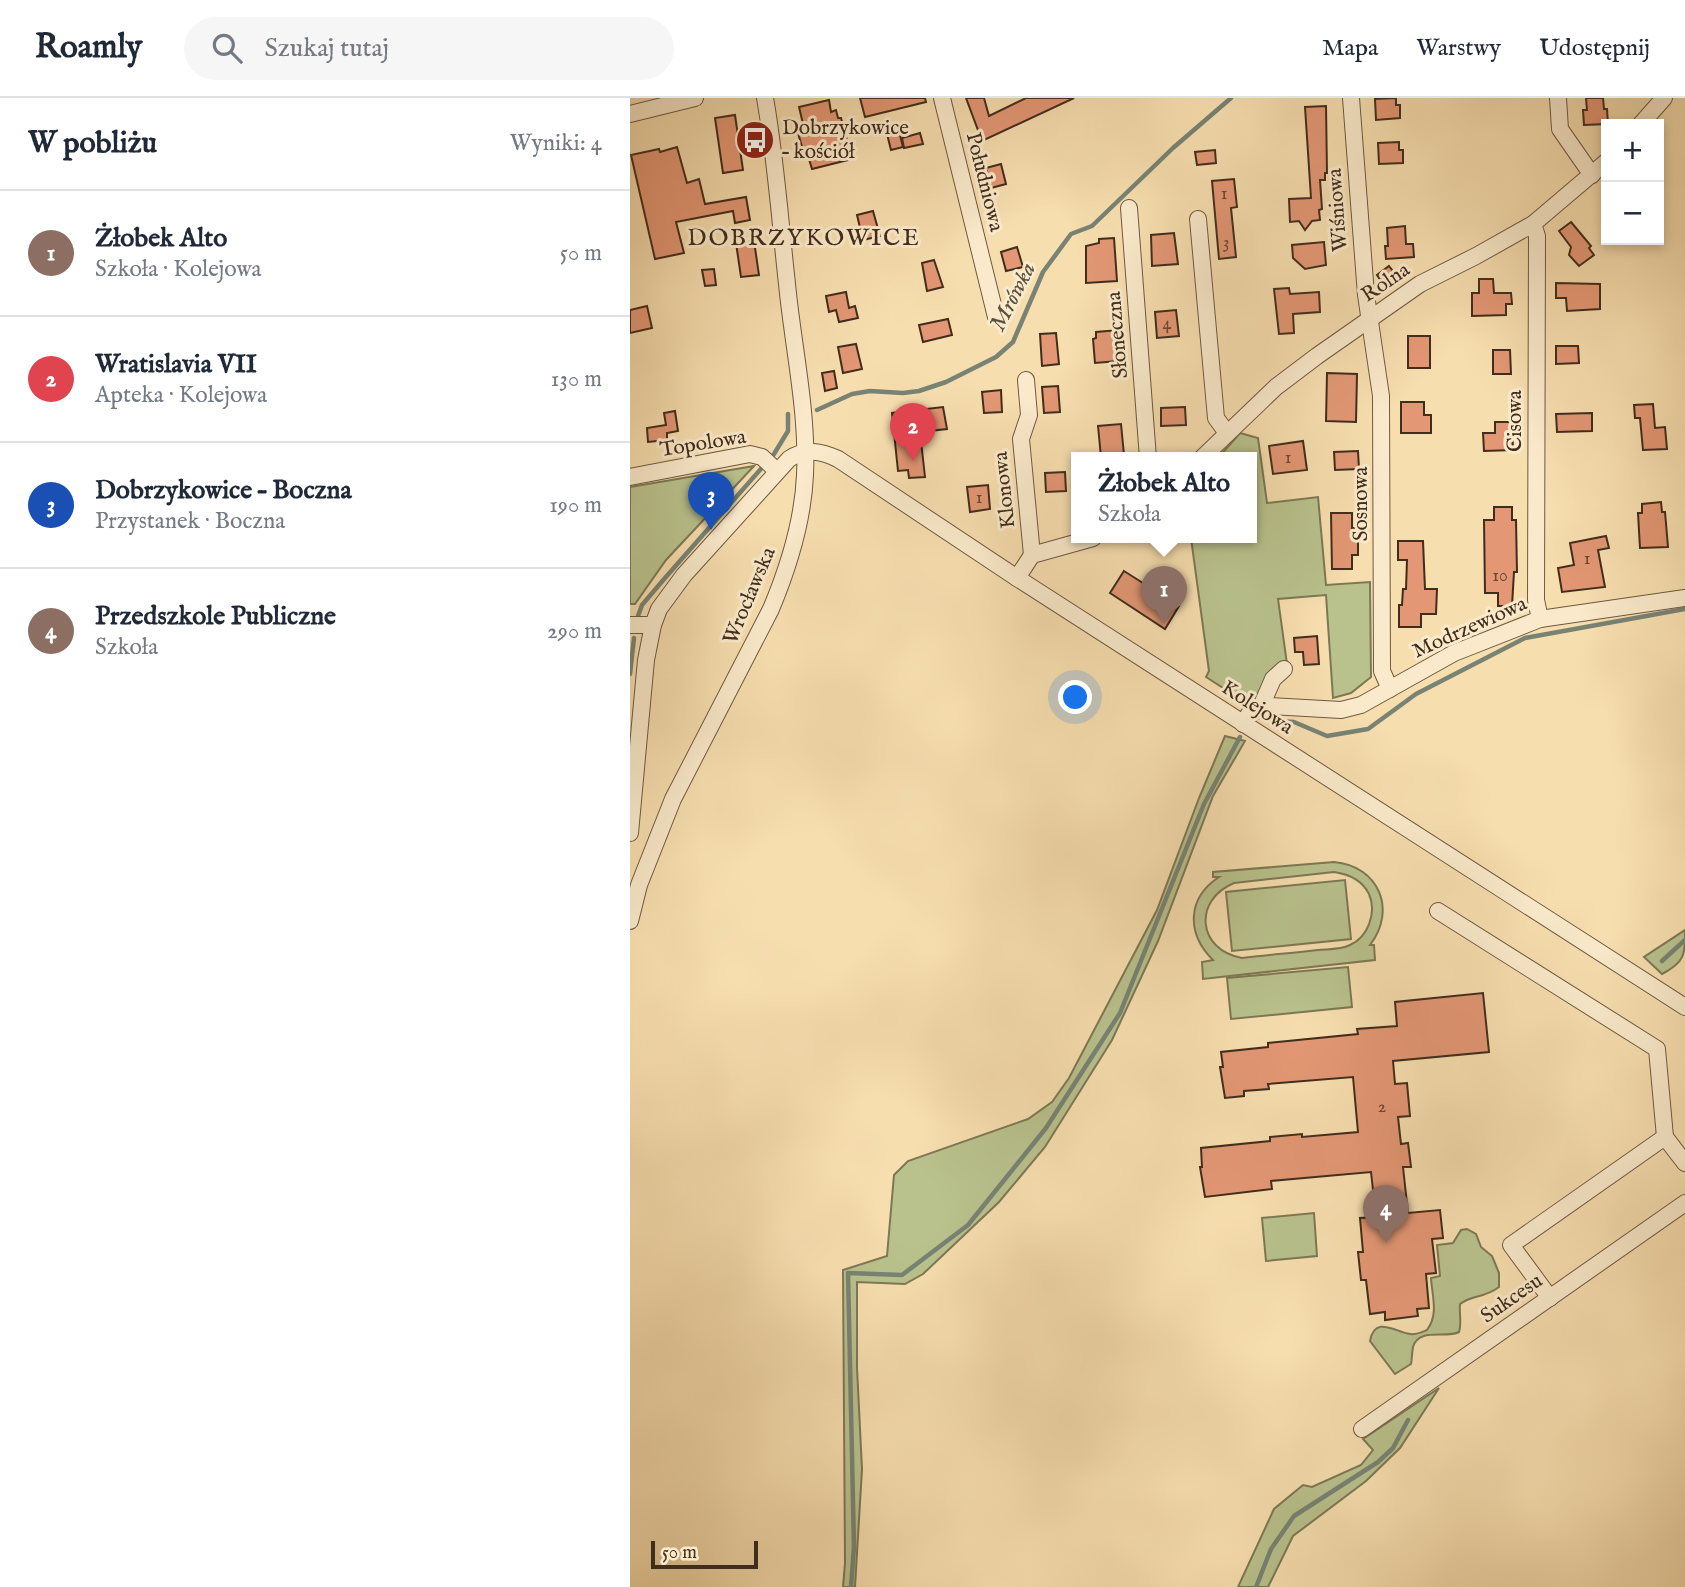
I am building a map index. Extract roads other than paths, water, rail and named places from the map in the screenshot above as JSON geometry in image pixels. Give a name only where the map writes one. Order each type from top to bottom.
[{"type":"street","points":[[630,114],[695,98]]},
{"type":"street","name":"Wrocławska","points":[[631,911],[673,799],[784,579],[794,549],[800,515],[805,453],[779,191],[765,98]]},
{"type":"street","name":"Południowa","points":[[942,98],[996,317]]},
{"type":"street","name":"Wiśniowa","points":[[1351,98],[1370,318]]},
{"type":"street","points":[[1558,98],[1560,129],[1592,175]]},
{"type":"street","points":[[1645,119],[1664,98]]},
{"type":"street","name":"Rolna","points":[[1208,452],[1276,387],[1370,318],[1420,284],[1533,224],[1601,167]]},
{"type":"street","name":"Słoneczna","points":[[1129,208],[1148,452]]},
{"type":"street","points":[[1198,219],[1216,418],[1227,433]]},
{"type":"street","name":"Cisowa","points":[[1533,224],[1537,236],[1536,600],[1540,619]]},
{"type":"street","name":"Sosnowa","points":[[1370,318],[1381,396],[1382,671],[1390,689]]},
{"type":"street","name":"Klonowa","points":[[1026,380],[1029,415],[1021,439],[1032,555]]},
{"type":"street","name":"Kolejowa","points":[[805,453],[821,451],[838,459],[1017,578],[1685,1007]]},
{"type":"street","points":[[630,833],[646,660],[659,609],[770,464],[805,453]]},
{"type":"street","name":"Topolowa","points":[[630,477],[750,454],[770,464]]},
{"type":"street","points":[[1017,578],[1032,555],[1075,543]]},
{"type":"street","name":"Modrzewiowa","points":[[1260,709],[1273,706],[1341,710],[1360,705],[1454,653],[1540,619],[1685,598]]},
{"type":"street","points":[[630,625],[653,625]]},
{"type":"street","points":[[1243,724],[1250,714],[1260,709],[1272,679],[1284,669]]},
{"type":"street","points":[[1438,911],[1657,1049],[1665,1137],[1685,1163]]},
{"type":"street","points":[[1550,1298],[1511,1245],[1665,1137]]},
{"type":"street","name":"Sukcesu","points":[[1362,1429],[1685,1203]]},
{"type":"waterway","name":"Mrówka","points":[[817,410],[852,394],[870,391],[919,391],[946,382],[996,357],[1013,342],[1043,272],[1071,234],[1092,226],[1173,148],[1231,98]]},
{"type":"waterway","name":"Mrówka","points":[[638,616],[642,605],[774,454],[788,431],[788,414]]},
{"type":"waterway","points":[[1280,721],[1294,722],[1327,736],[1368,729],[1416,694],[1525,638],[1685,609]]},
{"type":"waterway","name":"Mrówka","points":[[630,674],[634,638]]},
{"type":"waterway","points":[[851,1587],[854,1547],[848,1273],[902,1275],[968,1225],[1046,1128],[1120,1013],[1204,804],[1240,737]]},
{"type":"waterway","points":[[1662,961],[1685,940]]},
{"type":"waterway","points":[[1256,1587],[1271,1549],[1294,1516],[1378,1462],[1393,1448],[1408,1420]]},
{"type":"place","name":"Dobrzykowice – kościół","points":[[755,140]]},
{"type":"place","name":"Wratislavia VII","points":[[913,461]]},
{"type":"place","name":"Dobrzykowice – Boczna","points":[[711,530]]},
{"type":"place","name":"Żłobek Alto","points":[[1164,624]]},
{"type":"place","name":"Przedszkole Publiczne","points":[[1386,1243]]},
{"type":"district","name":"DOBRZYKOWICE","points":[[804,238]]}]
